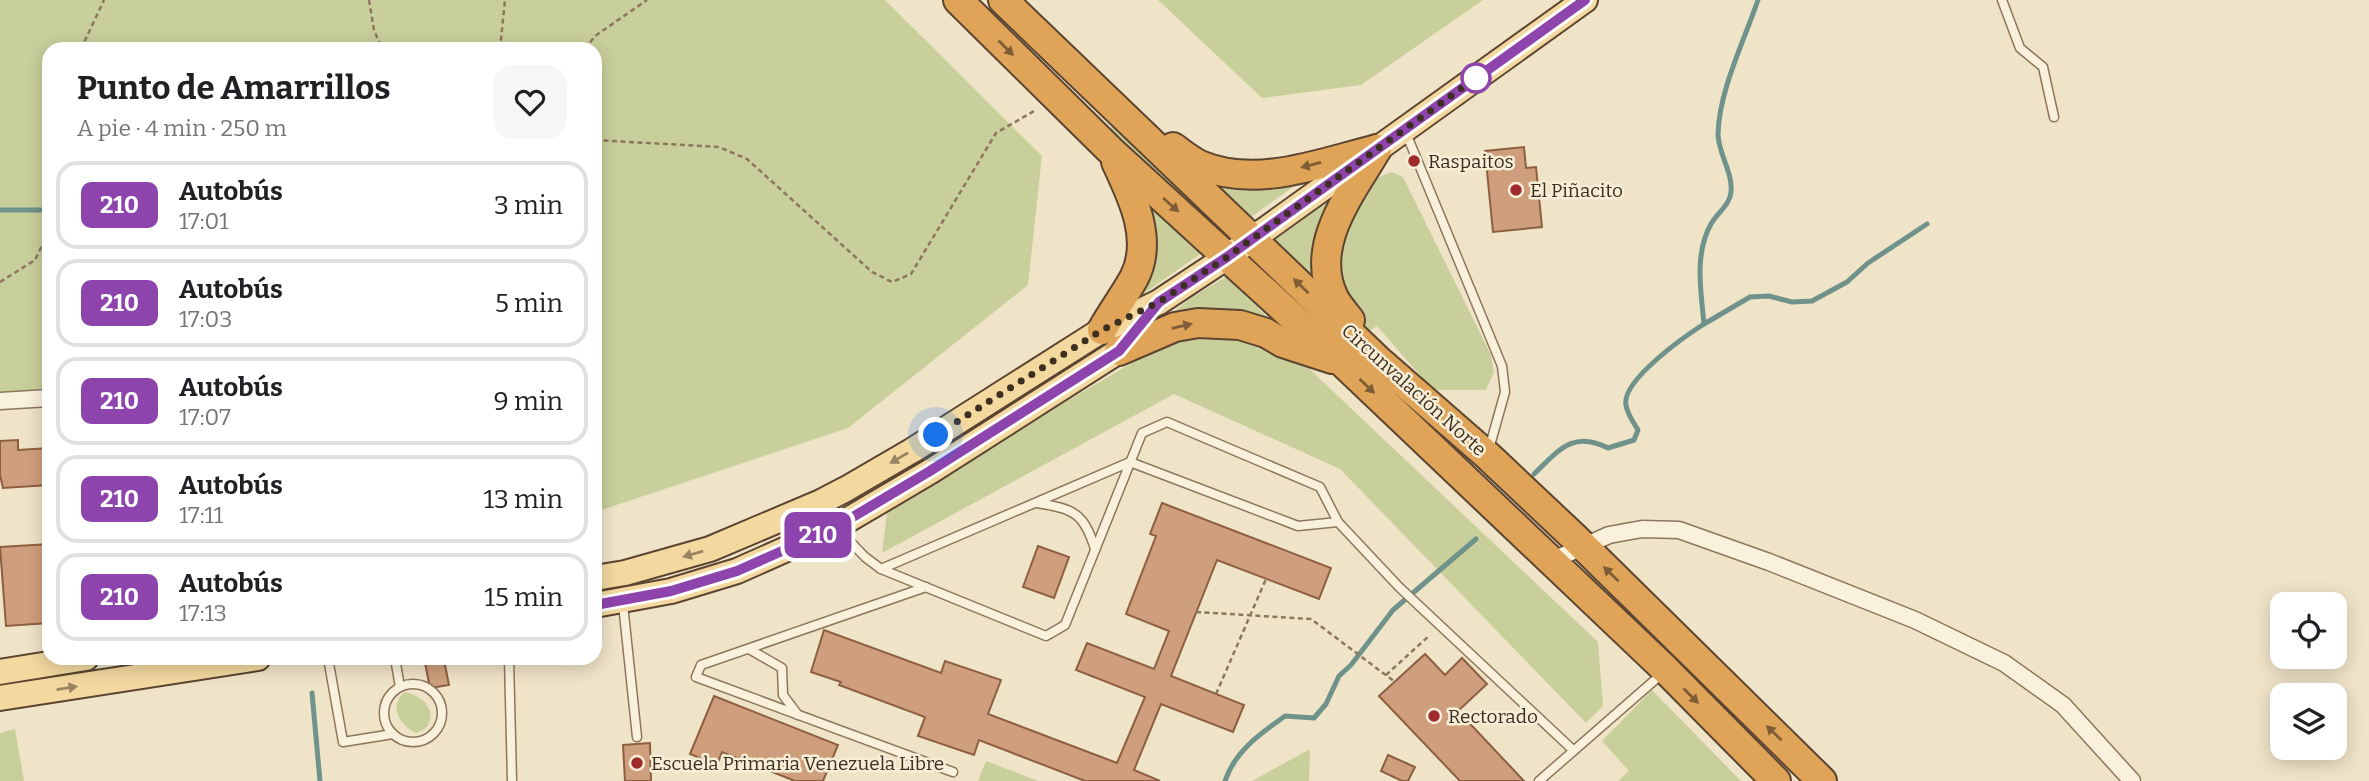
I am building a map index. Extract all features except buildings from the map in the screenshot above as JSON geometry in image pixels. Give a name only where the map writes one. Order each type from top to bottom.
[{"type":"highway","name":"Circunvalación Norte","points":[[958,0],[1110,150],[1343,363],[1480,471],[1582,545],[1822,781]]},
{"type":"highway","name":"Circunvalación Norte","points":[[1003,0],[1378,360],[1480,471],[1551,561],[1666,670],[1776,781]]},
{"type":"highway","points":[[1107,101],[1199,165],[1236,174],[1274,174],[1377,149]]},
{"type":"highway","points":[[1377,149],[1342,208],[1329,237],[1326,265],[1334,298],[1378,360]]},
{"type":"highway","points":[[1110,150],[1129,189],[1140,222],[1141,249],[1135,276],[1110,340]]},
{"type":"highway","points":[[1110,340],[1198,323],[1240,326],[1266,333],[1283,343],[1343,363]]},
{"type":"highway","points":[[1666,670],[1688,649]]},
{"type":"main road","points":[[602,604],[671,591],[737,571],[836,527],[930,471],[1159,302],[1227,257],[1586,0]]},
{"type":"main road","points":[[602,577],[710,549],[821,502],[1110,340]]},
{"type":"main road","points":[[821,502],[836,527]]},
{"type":"main road","points":[[0,672],[43,665]]},
{"type":"main road","points":[[0,698],[213,665]]},
{"type":"street","points":[[0,401],[42,398]]},
{"type":"street","points":[[1551,561],[1582,545],[1630,530],[1679,530],[1769,562],[1915,620],[1985,652],[2063,705],[2132,781]]},
{"type":"lane","points":[[2002,0],[2020,48],[2043,67],[2054,117]]},
{"type":"lane","points":[[1405,130],[1502,366],[1505,392],[1480,471]]},
{"type":"lane","points":[[836,527],[865,557],[881,569],[1046,636],[1065,625],[1142,433],[1167,422],[1320,487],[1338,522],[1399,587],[1573,750]]},
{"type":"lane","points":[[881,569],[1130,463],[1298,526],[1338,522]]},
{"type":"lane","points":[[1037,503],[1058,506],[1078,516],[1088,527],[1096,549]]},
{"type":"lane","points":[[926,587],[701,664],[696,677],[953,772]]},
{"type":"lane","points":[[623,601],[637,737]]},
{"type":"lane","points":[[749,649],[782,668],[783,695],[798,715]]},
{"type":"lane","points":[[329,665],[343,742],[393,734],[410,742],[429,737],[440,722],[442,713],[440,704],[428,689],[410,685],[393,692],[384,709],[384,718],[393,734]]},
{"type":"lane","points":[[396,665],[400,687]]},
{"type":"lane","points":[[509,665],[512,781]]},
{"type":"lane","points":[[1539,781],[1666,670]]},
{"type":"path","points":[[84,42],[104,0]]},
{"type":"path","points":[[369,0],[374,30],[379,42]]},
{"type":"path","points":[[501,42],[505,0]]},
{"type":"path","points":[[590,42],[647,0]]},
{"type":"path","points":[[602,140],[719,147],[747,159],[872,272],[892,282],[911,274],[996,133],[1057,98]]},
{"type":"path","points":[[0,282],[35,260],[42,246]]},
{"type":"path","points":[[1216,694],[1266,579]]},
{"type":"path","points":[[1196,612],[1311,619],[1395,682]]},
{"type":"path","points":[[1386,675],[1440,626]]},
{"type":"green space","points":[[0,0],[885,0],[1042,156],[1028,285],[848,428],[602,510],[602,42],[42,42],[42,389],[0,392]]},
{"type":"green space","points":[[1158,0],[1483,0],[1361,85],[1262,98]]},
{"type":"green space","points":[[1115,124],[1217,218],[1211,223],[1108,130]]},
{"type":"green space","points":[[1181,163],[1304,179],[1243,223]]},
{"type":"green space","points":[[1392,172],[1403,177],[1491,355],[1494,372],[1486,390],[1433,390],[1377,326],[1369,331],[1359,319],[1336,272],[1340,227],[1357,201],[1379,177]]},
{"type":"green space","points":[[1140,191],[1203,252],[1126,306]]},
{"type":"green space","points":[[1339,193],[1320,297],[1269,244]]},
{"type":"green space","points":[[1226,277],[1284,333],[1167,317],[1192,297]]},
{"type":"green space","points":[[1207,336],[1247,336],[1301,361],[1598,642],[1603,706],[1586,723],[1340,469],[1174,394],[882,553],[888,505],[1163,345]]},
{"type":"green space","points":[[1652,690],[1741,781],[1618,781],[1629,771],[1602,741]]},
{"type":"green space","points":[[405,692],[418,697],[430,711],[429,723],[425,729],[416,733],[405,725],[398,715],[397,703]]},
{"type":"green space","points":[[15,729],[24,781],[0,781],[0,733]]},
{"type":"green space","points":[[1310,749],[1309,781],[1252,781]]},
{"type":"green space","points":[[986,761],[1038,781],[978,781]]},
{"type":"waterway","points":[[1534,474],[1567,445],[1585,441],[1608,448],[1634,440],[1638,430],[1626,405],[1627,395],[1633,384],[1656,360],[1704,324],[1700,286],[1702,248],[1711,224],[1726,205],[1731,192],[1730,177],[1719,141],[1719,118],[1727,84],[1758,0]]},
{"type":"waterway","points":[[0,210],[41,210]]},
{"type":"waterway","points":[[1704,324],[1750,297],[1769,296],[1792,302],[1812,301],[1847,282],[1868,263],[1927,224]]},
{"type":"waterway","points":[[1225,781],[1229,770],[1242,752],[1285,716],[1314,718],[1326,704],[1339,676],[1351,665],[1393,610],[1476,539]]},
{"type":"waterway","points":[[312,693],[320,781]]},
{"type":"bus line","name":"210","points":[[602,604],[671,591],[737,571],[836,527],[930,471],[1119,351],[1159,302],[1227,257],[1585,0]]},
{"type":"place","name":"Raspaitos","points":[[1414,161]]},
{"type":"place","name":"El Piñacito","points":[[1516,190]]},
{"type":"place","name":"Rectorado","points":[[1434,716]]},
{"type":"place","name":"Escuela Primaria Venezuela Libre","points":[[637,763]]},
{"type":"route","points":[[936,435],[1102,330],[1159,302],[1227,257],[1476,78]]}]
